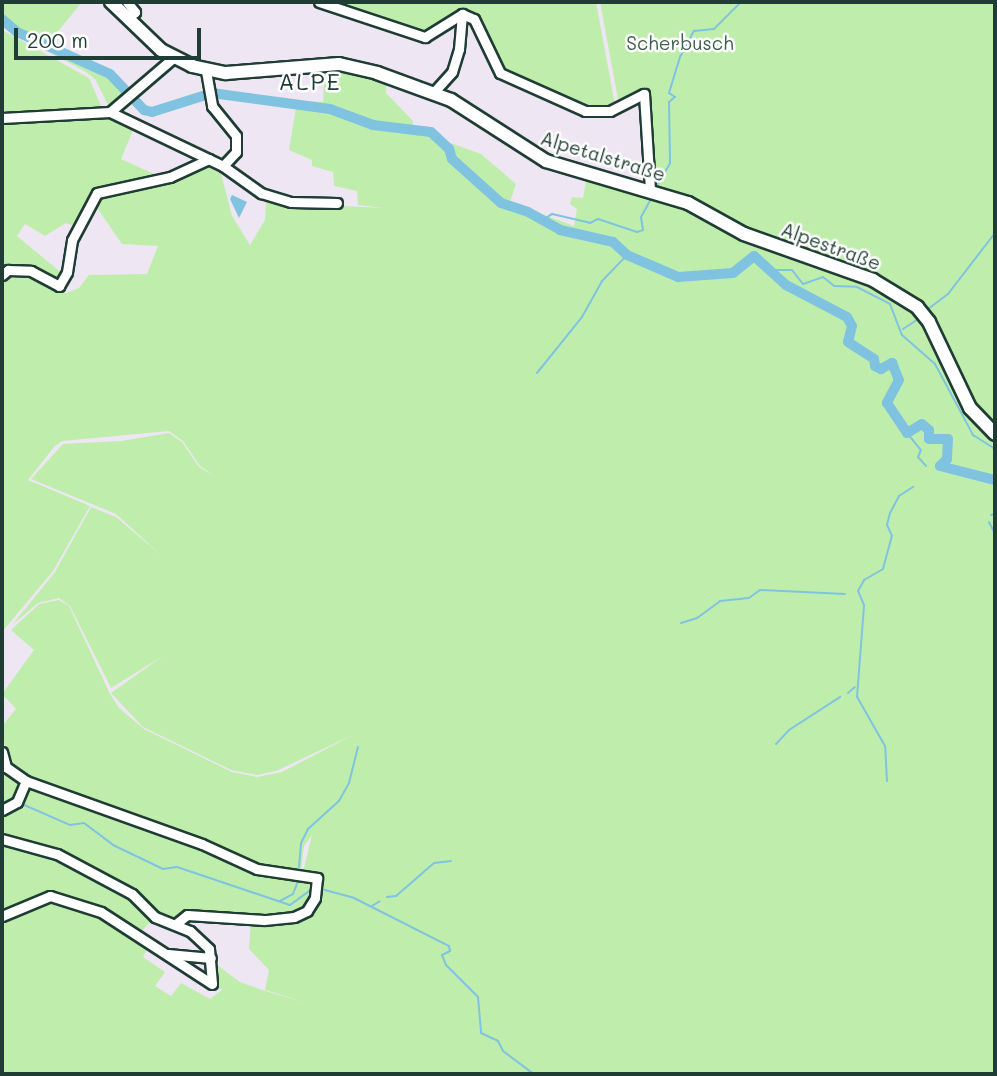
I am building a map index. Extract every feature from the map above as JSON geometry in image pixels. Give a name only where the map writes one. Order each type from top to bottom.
[{"type":"main road","name":"Alpetalstraße","points":[[111,2],[173,58],[206,71],[339,64],[433,93],[546,161],[650,190],[699,208],[744,233]]},
{"type":"main road","name":"Alpestraße","points":[[744,233],[873,280],[917,307],[929,322],[976,418],[995,434]]},
{"type":"street","points":[[127,2],[135,12],[128,19]]},
{"type":"street","points":[[319,2],[425,37],[462,14]]},
{"type":"street","points":[[433,93],[452,72],[459,49],[462,14]]},
{"type":"street","points":[[462,14],[474,19],[500,73],[568,105],[600,113],[644,94],[650,190]]},
{"type":"street","points":[[110,112],[173,58]]},
{"type":"street","points":[[206,71],[208,95],[236,136],[236,152],[223,166]]},
{"type":"street","points":[[2,118],[110,112],[223,166],[261,193],[291,202],[337,203]]},
{"type":"street","points":[[2,275],[8,270],[31,271],[59,286],[66,272],[72,240],[97,194],[170,177],[209,159]]},
{"type":"street","points":[[2,752],[6,767],[26,781],[202,844],[257,869],[317,878],[315,898],[307,911],[294,917],[264,920],[187,915],[176,922]]},
{"type":"street","points":[[2,810],[17,803],[26,781]]},
{"type":"street","points":[[2,839],[57,854],[132,894],[155,917],[176,922],[201,939],[211,958],[212,984],[101,912],[50,896],[2,916]]},
{"type":"street","points":[[167,954],[211,958]]},
{"type":"green space","points":[[2,2],[82,2],[47,45],[132,92],[109,107],[95,79],[86,72],[2,27]]},
{"type":"green space","points":[[326,2],[596,2],[615,105],[586,109],[502,72],[484,31],[462,12],[451,13],[428,34]]},
{"type":"green space","name":"Scherbusch","points":[[600,2],[995,2],[995,432],[985,426],[918,304],[653,187],[648,100],[636,93],[620,102],[618,99]]},
{"type":"green space","points":[[2,30],[89,78],[103,110],[2,115]]},
{"type":"green space","points":[[325,66],[386,79],[386,93],[413,121],[412,129],[481,154],[516,184],[510,202],[574,226],[577,209],[570,204],[572,197],[583,198],[587,176],[651,193],[698,210],[742,236],[872,282],[916,309],[927,322],[974,421],[995,436],[995,1074],[2,1074],[2,812],[18,804],[30,785],[163,834],[202,845],[257,870],[315,878],[314,897],[306,910],[293,916],[187,912],[170,921],[156,916],[137,936],[150,944],[143,957],[165,972],[155,986],[171,996],[181,983],[210,999],[222,990],[214,984],[213,962],[240,982],[265,991],[307,1003],[265,990],[269,970],[249,949],[251,921],[295,918],[307,912],[316,899],[318,878],[303,872],[312,835],[304,846],[301,870],[269,871],[101,805],[26,780],[8,767],[2,726],[16,709],[2,694],[34,650],[11,630],[39,604],[59,600],[69,606],[110,694],[119,708],[144,729],[232,772],[257,777],[282,772],[353,735],[276,771],[257,775],[231,770],[143,727],[111,693],[163,656],[111,688],[70,606],[59,598],[38,603],[12,625],[55,572],[91,507],[116,517],[161,555],[116,514],[31,479],[63,444],[121,441],[169,433],[182,442],[199,467],[213,475],[200,466],[183,441],[169,431],[62,441],[54,447],[28,480],[90,506],[53,571],[2,632],[2,276],[9,271],[30,272],[66,293],[79,288],[89,275],[147,274],[158,246],[122,244],[93,202],[104,191],[170,179],[199,164],[221,173],[232,216],[250,245],[265,220],[266,197],[286,203],[384,208],[358,205],[357,191],[334,186],[333,172],[312,166],[312,160],[289,150],[297,101],[323,102]]},
{"type":"green space","points":[[109,116],[134,128],[121,159],[161,177],[101,189],[76,227],[66,223],[45,236],[25,224],[17,236],[63,274],[59,280],[31,269],[2,273],[2,121]]},
{"type":"green space","points":[[7,769],[24,782],[17,800],[2,808],[2,772]]},
{"type":"water","points":[[232,195],[247,202],[239,218],[230,199]]},
{"type":"waterway","points":[[658,184],[670,163],[669,102],[675,97],[669,93],[680,57],[694,31],[714,29],[741,2]]},
{"type":"waterway","points":[[2,19],[17,32],[110,74],[144,110],[152,112],[212,93],[330,109],[373,125],[431,132],[449,149],[452,159],[501,203],[528,212],[560,230],[613,242],[627,255],[678,277],[733,273],[754,256],[786,285],[847,317],[852,326],[848,342],[874,359],[875,366],[881,369],[892,363],[899,380],[887,403],[907,433],[922,424],[929,430],[929,439],[948,439],[947,459],[940,466],[995,480]]},
{"type":"waterway","points":[[543,220],[552,214],[590,223],[598,219],[637,232],[643,230],[641,217],[651,199]]},
{"type":"waterway","points":[[928,309],[948,294],[995,233]]},
{"type":"waterway","points":[[537,373],[582,317],[602,281],[627,255]]},
{"type":"waterway","points":[[774,270],[792,270],[803,284],[823,277],[834,286],[857,287],[890,304],[902,335],[935,364],[973,435],[995,449]]},
{"type":"waterway","points":[[903,329],[917,320]]},
{"type":"waterway","points":[[907,433],[921,450],[918,457],[926,466]]},
{"type":"waterway","points":[[887,781],[885,746],[857,697],[864,605],[858,591],[864,580],[883,569],[892,536],[887,525],[890,513],[899,496],[913,487]]},
{"type":"waterway","points":[[991,515],[995,514]]},
{"type":"waterway","points":[[989,522],[995,534]]},
{"type":"waterway","points":[[681,623],[697,618],[720,601],[749,598],[760,590],[845,594]]},
{"type":"waterway","points":[[848,693],[855,687]]},
{"type":"waterway","points":[[776,744],[789,730],[840,697]]},
{"type":"waterway","points":[[299,867],[301,843],[308,829],[339,801],[349,783],[358,747]]},
{"type":"waterway","points":[[2,802],[8,802]]},
{"type":"waterway","points":[[22,804],[70,825],[84,823],[113,845],[163,869],[177,867],[290,905],[312,889]]},
{"type":"waterway","points":[[387,897],[396,896],[434,863],[451,861]]},
{"type":"waterway","points":[[280,901],[293,894],[299,878]]},
{"type":"waterway","points":[[321,889],[354,898],[449,946],[450,951],[442,955],[446,965],[478,997],[481,1033],[498,1041],[503,1051],[533,1074]]},
{"type":"waterway","points":[[372,906],[380,901]]},
{"type":"district","name":"ALPE","points":[[310,81]]}]
